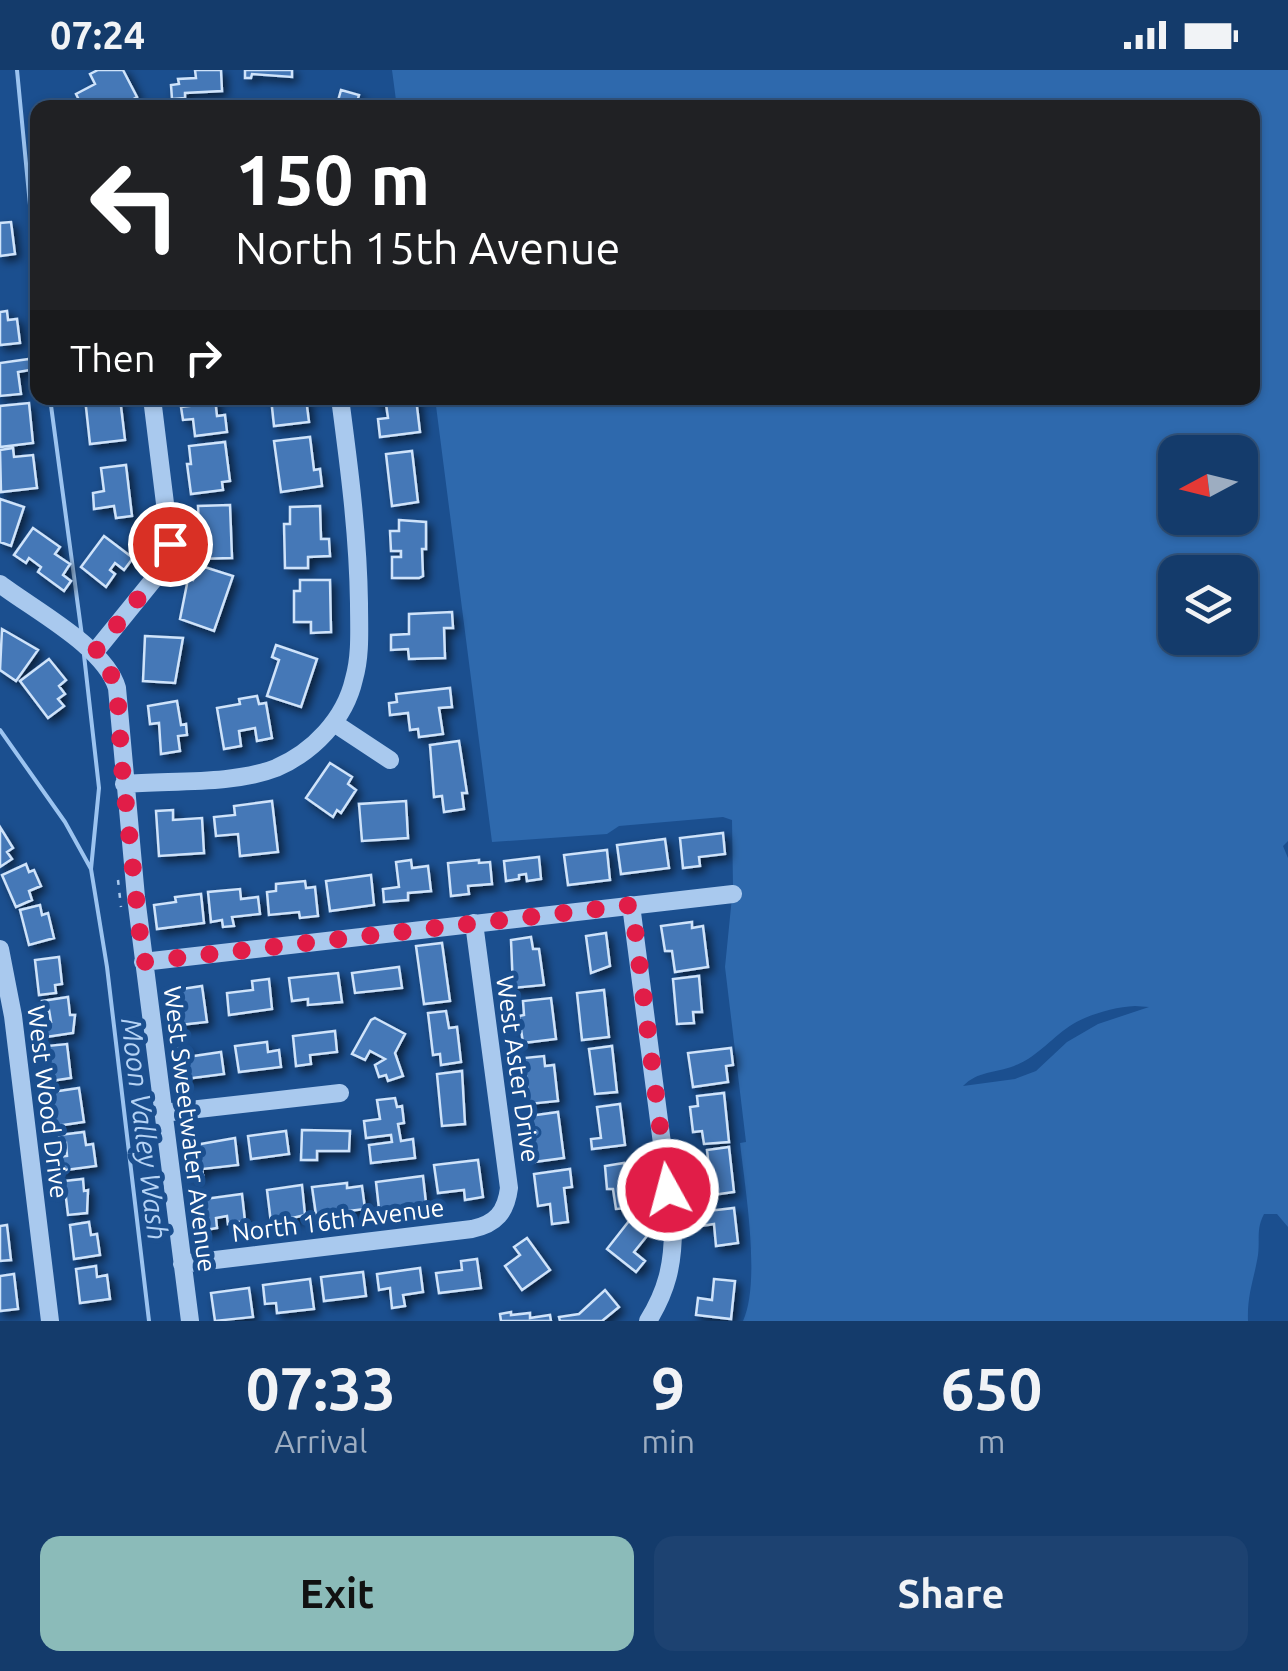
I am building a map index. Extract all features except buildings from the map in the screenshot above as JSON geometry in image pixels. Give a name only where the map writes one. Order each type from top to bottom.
[{"type":"street","points":[[0,584],[92,651],[154,579],[170,544],[153,405]]},
{"type":"street","points":[[124,784],[264,772],[306,751],[334,722],[354,681],[358,650],[357,531],[341,405]]},
{"type":"street","name":"West Sweetwater Avenue","points":[[92,651],[108,668],[117,688],[143,962],[190,1321]]},
{"type":"street","points":[[334,722],[390,760]]},
{"type":"street","points":[[143,962],[733,894]]},
{"type":"street","points":[[632,905],[673,1228],[673,1264],[662,1298],[648,1321]]},
{"type":"street","name":"West Aster Drive","points":[[474,923],[509,1188],[506,1207],[498,1218]]},
{"type":"street","name":"West Wood Drive","points":[[0,949],[13,1016],[50,1321]]},
{"type":"street","points":[[163,1113],[340,1093]]},
{"type":"street","name":"North 16th Avenue","points":[[182,1264],[472,1230],[498,1218]]},
{"type":"shaded area","points":[[392,70],[1288,70],[1288,841],[1283,846],[1288,858],[1288,1227],[1277,1214],[1264,1214],[1248,1321],[743,1321],[751,1283],[740,1143],[746,1142],[725,967],[733,887],[732,820],[723,817],[619,826],[607,834],[492,842],[436,405],[1260,405],[1260,100],[396,100]],"holes":[[[1149,1007],[1098,1024],[1067,1042],[1036,1071],[1015,1079],[963,1086],[981,1075],[1023,1062],[1080,1020],[1103,1012]]]},
{"type":"waterway","points":[[17,70],[30,205]]},
{"type":"waterway","points":[[51,405],[82,636]]},
{"type":"waterway","points":[[84,655],[99,788],[91,869]]},
{"type":"waterway","name":"Moon Valley Wash","points":[[0,730],[65,822],[91,869],[107,967],[149,1321]]},
{"type":"route","points":[[170,544],[154,579],[94,653],[108,668],[119,700],[122,768],[143,962],[632,905],[668,1190]]}]
